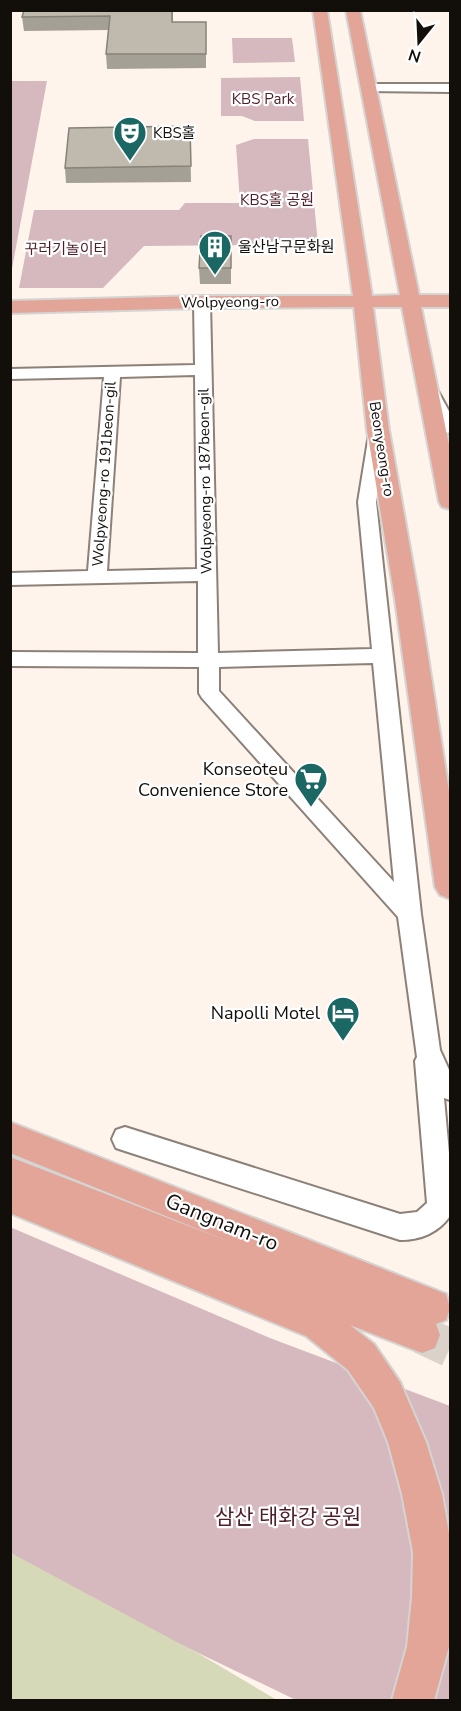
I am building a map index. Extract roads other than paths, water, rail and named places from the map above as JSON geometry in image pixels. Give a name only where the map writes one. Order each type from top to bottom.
[{"type":"main road","name":"Beonyeong-ro","points":[[321,10],[363,301],[378,430],[407,599],[450,882]]},
{"type":"main road","points":[[353,10],[450,501]]},
{"type":"main road","points":[[356,253],[380,262],[398,257],[402,252]]},
{"type":"main road","name":"Wolpyeong-ro","points":[[10,307],[202,302],[450,301]]},
{"type":"main road","name":"Gangnam-ro","points":[[10,1137],[428,1321],[10,1173]]},
{"type":"main road","points":[[10,1196],[319,1323],[361,1357],[387,1395],[407,1442],[422,1494],[433,1552],[433,1597],[428,1652]]},
{"type":"main road","points":[[413,1701],[450,1573]]},
{"type":"street","points":[[370,88],[450,88]]},
{"type":"street","name":"Wolpyeong-ro 187beon-gil","points":[[202,302],[209,693],[409,914]]},
{"type":"street","points":[[10,374],[203,370]]},
{"type":"street","name":"Wolpyeong-ro 191beon-gil","points":[[97,577],[112,372]]},
{"type":"street","points":[[428,387],[450,428]]},
{"type":"street","points":[[124,1139],[400,1227],[419,1227],[433,1218],[441,1207],[427,1050],[409,914],[368,502],[378,430]]},
{"type":"street","points":[[10,579],[207,575]]},
{"type":"street","points":[[10,659],[208,660],[382,656]]},
{"type":"street","points":[[427,1050],[436,1076],[450,1089]]},
{"type":"tunnel","points":[[422,1335],[450,1348]]},
{"type":"place","name":"KBS홀","points":[[130,162]]},
{"type":"place","name":"울산남구문화원","points":[[215,276]]},
{"type":"place","name":"Konseoteu Convenience Store","points":[[311,808]]},
{"type":"place","name":"Napolli Motel","points":[[343,1042]]},
{"type":"park label","name":"KBS Park","points":[[263,99]]},
{"type":"park label","name":"KBS홀 공원","points":[[277,200]]},
{"type":"park label","name":"꾸러기놀이터","points":[[66,249]]},
{"type":"park label","name":"삼산 태화강 공원","points":[[288,1517]]}]
